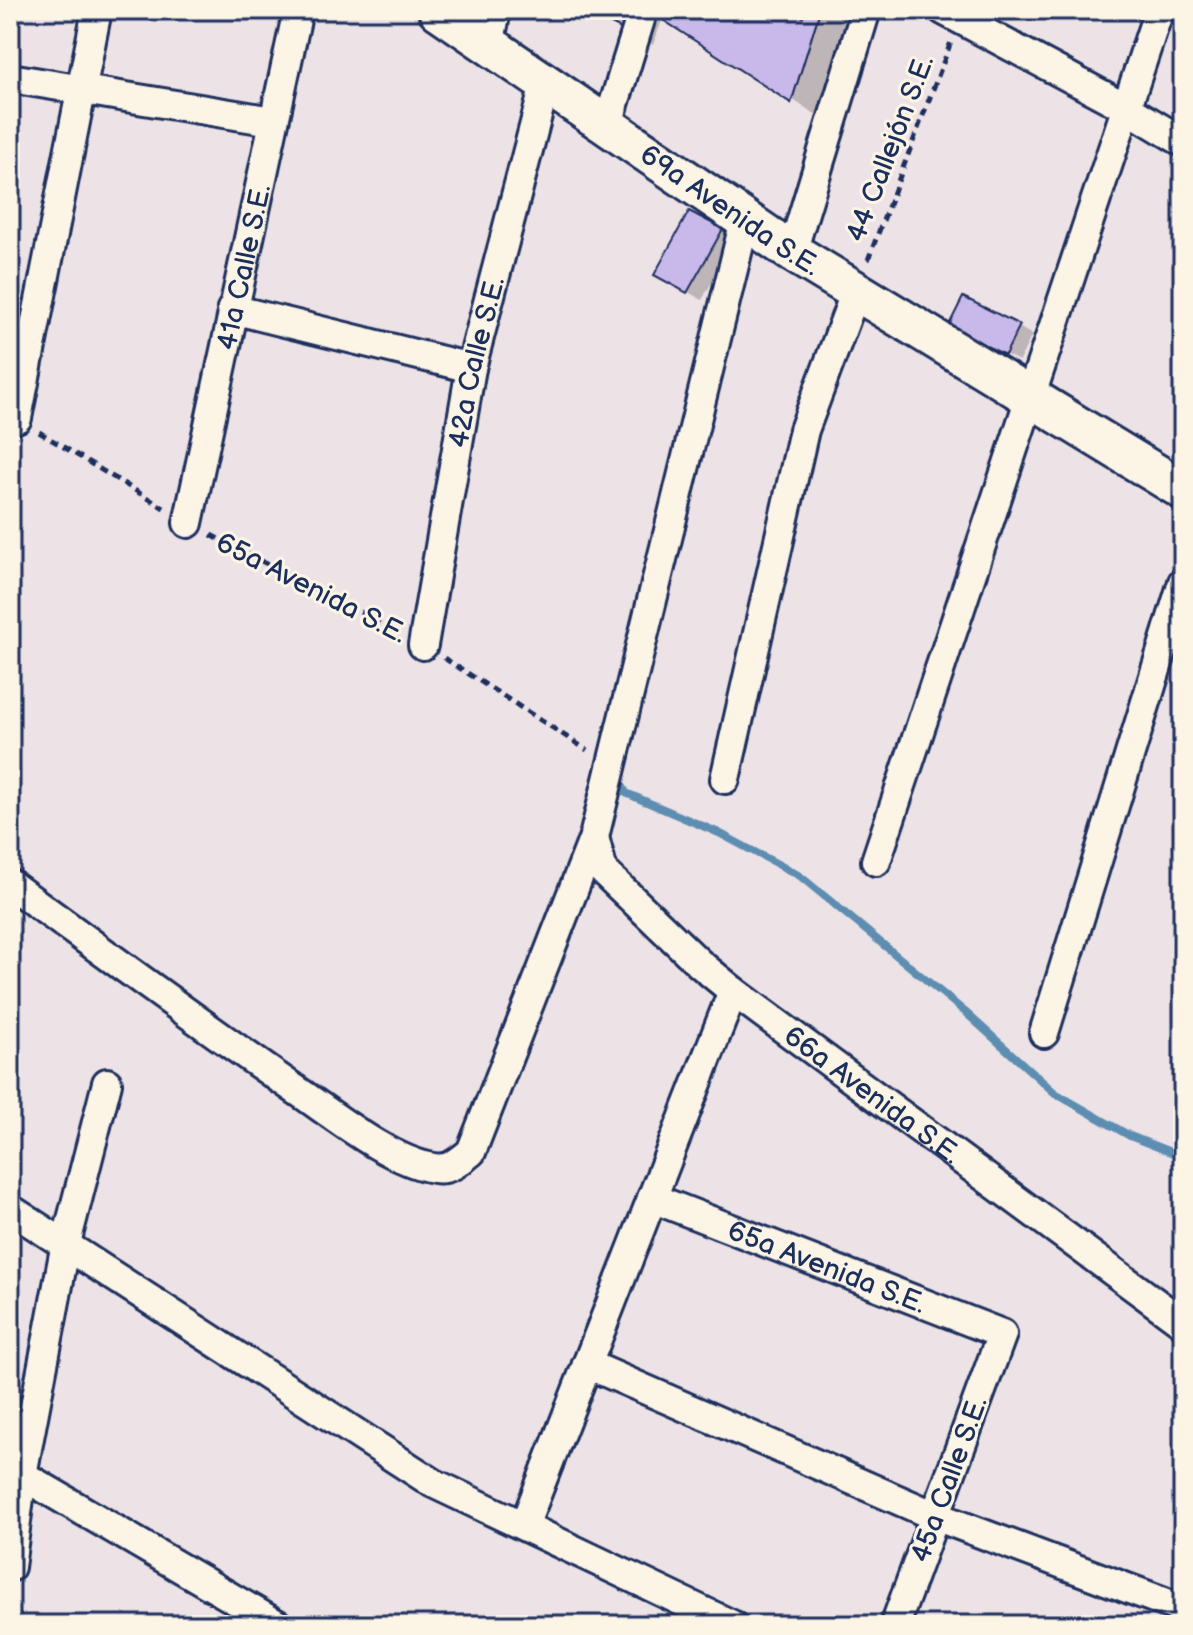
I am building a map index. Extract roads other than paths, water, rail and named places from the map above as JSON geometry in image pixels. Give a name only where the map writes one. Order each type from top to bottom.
[{"type":"street","points":[[17,418],[97,10]]},
{"type":"street","name":"41a Calle S.E.","points":[[188,523],[298,10]]},
{"type":"street","name":"69a Avenida S.E.","points":[[438,10],[492,28],[545,85],[792,252],[1183,490]]},
{"type":"street","points":[[607,127],[643,10]]},
{"type":"street","points":[[792,252],[866,10]]},
{"type":"street","points":[[876,861],[1159,10]]},
{"type":"street","points":[[951,14],[1125,107],[1183,142]]},
{"type":"street","points":[[10,78],[273,121]]},
{"type":"street","name":"42a Calle S.E.","points":[[423,645],[471,368],[545,85]]},
{"type":"street","points":[[10,884],[240,1051],[362,1135],[409,1161],[435,1169],[452,1167],[471,1152],[594,837],[745,220]]},
{"type":"street","points":[[725,779],[804,430],[856,291]]},
{"type":"street","points":[[232,309],[471,368]]},
{"type":"street","points":[[1044,1033],[1183,582]]},
{"type":"street","name":"66a Avenida S.E.","points":[[594,837],[603,871],[700,964],[1183,1323]]},
{"type":"street","points":[[524,1526],[733,991]]},
{"type":"street","points":[[10,1567],[16,1471],[66,1243],[107,1083]]},
{"type":"street","name":"65a Avenida S.E.","points":[[652,1198],[1002,1334]]},
{"type":"street","points":[[10,1209],[433,1483],[732,1625]]},
{"type":"street","name":"45a Calle S.E.","points":[[895,1625],[1002,1334]]},
{"type":"street","points":[[587,1364],[935,1516],[1183,1609]]},
{"type":"street","points":[[16,1471],[278,1625]]},
{"type":"waterway","points":[[618,777],[626,793],[719,833],[800,876],[965,1012],[1055,1093],[1130,1136],[1183,1157]]}]
